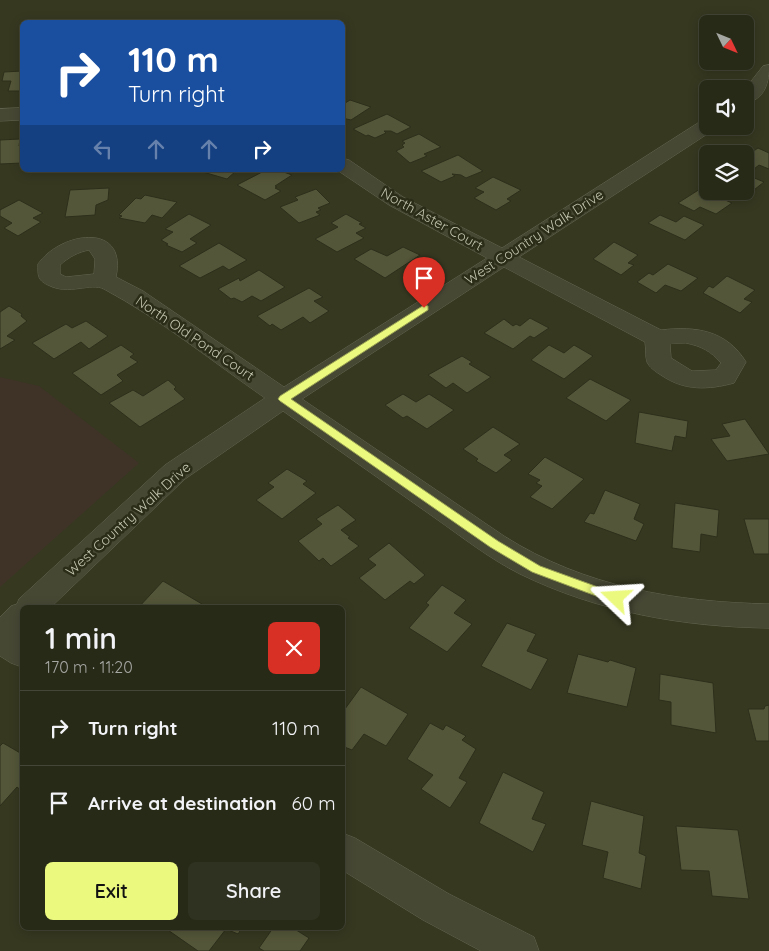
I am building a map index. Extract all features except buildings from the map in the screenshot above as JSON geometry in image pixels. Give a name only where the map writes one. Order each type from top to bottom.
[{"type":"street","points":[[754,91],[769,70]]},
{"type":"street","points":[[0,115],[20,114]]},
{"type":"street","name":"West Country Walk Drive","points":[[33,605],[175,472],[283,399],[699,131]]},
{"type":"street","name":"North Aster Court","points":[[345,166],[396,201],[657,338]]},
{"type":"street","name":"North Old Pond Court","points":[[104,280],[135,296],[494,544],[536,569],[616,598],[690,614],[769,616]]},
{"type":"street","points":[[0,636],[20,617]]},
{"type":"street","points":[[0,640],[20,653]]},
{"type":"street","points":[[345,852],[436,907],[520,951]]},
{"type":"shaded area","points":[[0,377],[39,386],[139,463],[0,587]]},
{"type":"route","points":[[424,308],[283,399],[494,544],[536,569],[616,598]]}]
